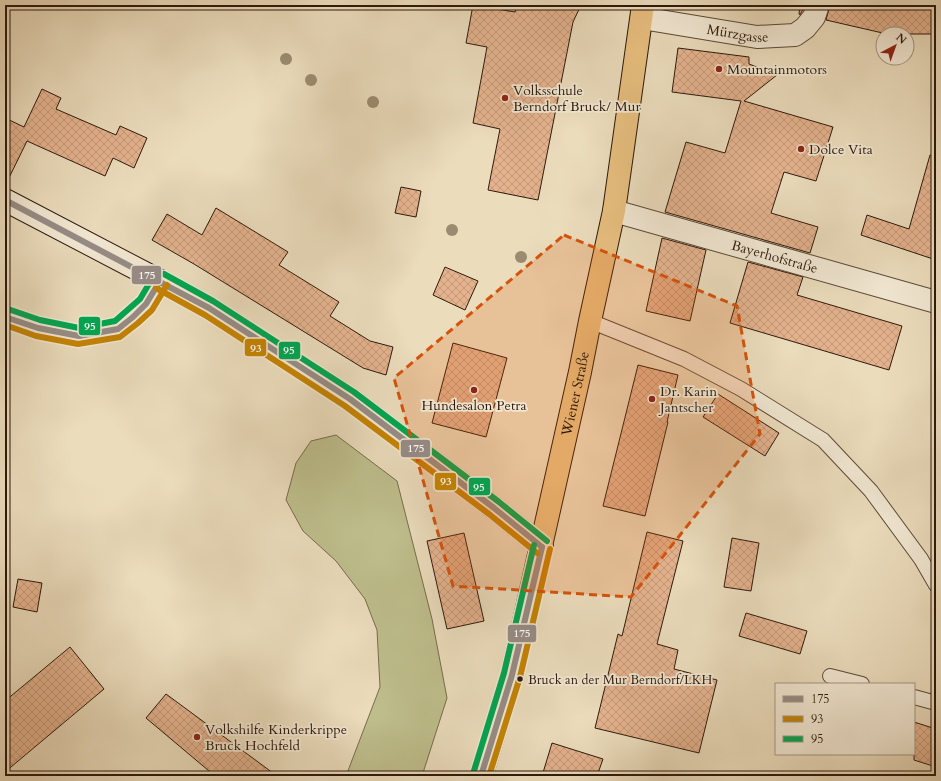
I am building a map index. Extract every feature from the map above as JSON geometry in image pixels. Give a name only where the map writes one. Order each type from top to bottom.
[{"type":"main road","name":"Mürzgasse","points":[[642,11],[757,37],[794,35],[805,28],[814,17],[818,5]]},
{"type":"main road","name":"Wiener Straße","points":[[481,776],[512,675],[542,547],[614,211],[642,11]]},
{"type":"main road","points":[[5,200],[209,308],[350,399],[494,508],[542,547]]},
{"type":"main road","name":"Bayerhofstraße","points":[[614,211],[936,302]]},
{"type":"lane","points":[[5,318],[38,328],[79,336],[118,329],[133,318],[146,304],[160,281]]},
{"type":"lane","points":[[590,321],[684,359],[741,389],[823,440],[871,491],[921,559],[936,584]]},
{"type":"lane","points":[[830,676],[858,683]]},
{"type":"lane","points":[[915,697],[936,703]]},
{"type":"highlighted area","points":[[564,235],[737,306],[760,434],[631,597],[453,586],[394,378]]},
{"type":"green space","points":[[336,435],[397,481],[432,619],[447,698],[422,776],[346,776],[380,687],[377,630],[365,599],[336,561],[303,531],[286,500],[296,463],[311,441]]},
{"type":"building","points":[[473,5],[515,12],[517,5],[581,5],[573,22],[538,200],[488,190],[500,129],[473,123],[487,47],[466,43]]},
{"type":"building","points":[[800,5],[805,5],[800,15],[799,14]]},
{"type":"building","points":[[830,5],[936,5],[936,34],[915,34],[915,26],[875,26],[875,31],[826,20]]},
{"type":"building","points":[[678,48],[749,57],[749,64],[777,75],[744,101],[833,127],[816,181],[784,172],[771,213],[818,227],[810,253],[665,212],[686,142],[725,153],[741,101],[672,92]]},
{"type":"building","points":[[42,89],[61,98],[56,109],[116,135],[120,126],[147,138],[134,168],[113,158],[105,176],[27,141],[5,186],[5,118],[24,127]]},
{"type":"building","points":[[930,155],[936,156],[936,260],[861,235],[867,215],[909,229]]},
{"type":"building","points":[[401,187],[421,191],[416,217],[395,213]]},
{"type":"building","points":[[216,208],[288,252],[279,265],[339,302],[330,316],[370,341],[393,347],[386,375],[363,368],[194,264],[152,240],[167,214],[202,235]]},
{"type":"building","points":[[662,238],[706,250],[690,321],[646,311]]},
{"type":"building","points":[[748,262],[803,277],[797,295],[902,326],[889,370],[730,323]]},
{"type":"building","points":[[445,267],[478,281],[465,310],[433,295]]},
{"type":"building","points":[[453,343],[507,358],[486,437],[432,423]]},
{"type":"building","name":"Dr. Karin Jantscher","points":[[638,365],[678,375],[645,516],[603,506]]},
{"type":"building","points":[[718,394],[779,433],[765,456],[703,417]]},
{"type":"building","points":[[647,532],[683,541],[657,644],[678,650],[674,669],[717,680],[699,753],[595,728],[618,634],[622,636]]},
{"type":"building","points":[[464,533],[484,621],[447,629],[427,541]]},
{"type":"building","points":[[732,538],[759,543],[751,591],[724,587]]},
{"type":"building","points":[[18,579],[42,583],[37,612],[13,607]]},
{"type":"building","points":[[746,613],[807,631],[800,654],[739,636]]},
{"type":"building","points":[[70,647],[104,689],[5,772],[5,701]]},
{"type":"building","name":"Volkshilfe Kinderkrippe Bruck Hochfeld","points":[[166,694],[277,776],[215,776],[146,718]]},
{"type":"building","points":[[915,722],[936,729],[936,767],[914,760]]},
{"type":"building","points":[[552,743],[603,759],[597,776],[542,776]]},
{"type":"transit line","name":"175","points":[[5,200],[209,308],[350,399],[494,508],[542,547]]},
{"type":"transit line","name":"95","points":[[164,274],[213,301],[354,392],[499,502],[547,541]]},
{"type":"transit line","name":"95","points":[[8,309],[40,320],[79,328],[115,321],[140,299],[153,277]]},
{"type":"transit line","name":"175","points":[[5,317],[38,328],[79,336],[118,329],[146,304],[160,281]]},
{"type":"transit line","name":"93","points":[[5,325],[36,336],[78,344],[120,337],[152,310],[167,285]]},
{"type":"transit line","name":"93","points":[[156,288],[205,315],[345,406],[489,514],[537,553]]},
{"type":"transit line","name":"95","points":[[473,774],[504,673],[534,545]]},
{"type":"transit line","name":"175","points":[[481,776],[512,675],[542,547]]},
{"type":"transit line","name":"93","points":[[489,776],[520,677],[550,549]]},
{"type":"place","name":"Mountainmotors","points":[[719,69]]},
{"type":"place","name":"Volksschule Berndorf Bruck/ Mur","points":[[505,98]]},
{"type":"place","name":"Dolce Vita","points":[[801,149]]},
{"type":"place","name":"Hundesalon Petra","points":[[474,390]]},
{"type":"place","name":"Dr. Karin Jantscher","points":[[652,399]]},
{"type":"place","name":"Bruck an der Mur Berndorf/LKH","points":[[520,679]]},
{"type":"place","name":"Volkshilfe Kinderkrippe Bruck Hochfeld","points":[[197,737]]}]
